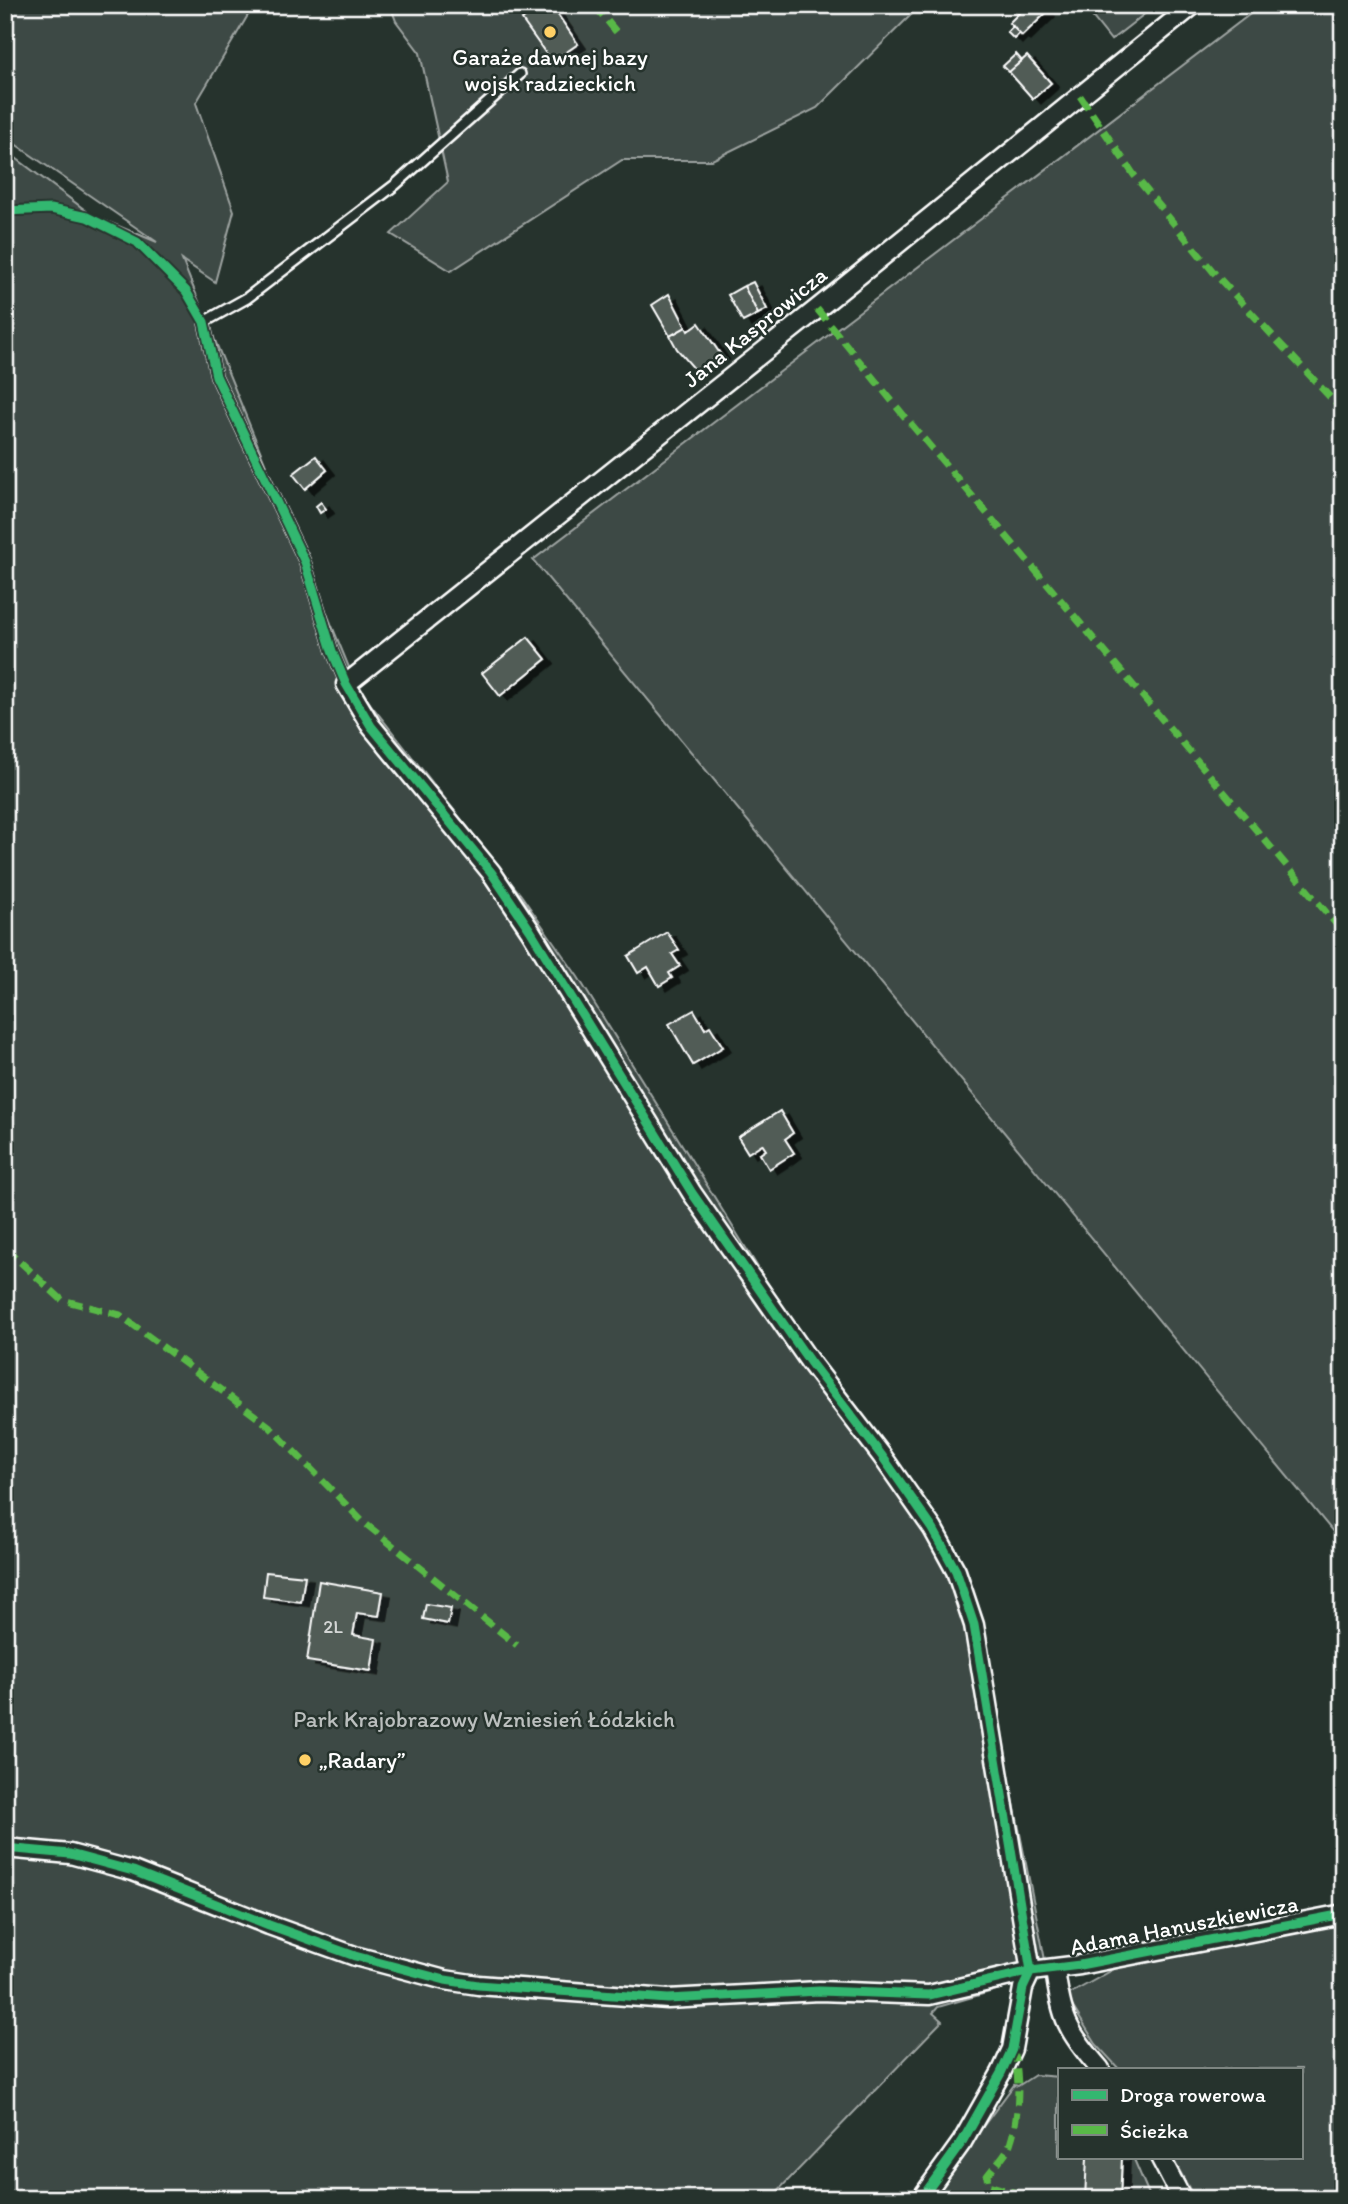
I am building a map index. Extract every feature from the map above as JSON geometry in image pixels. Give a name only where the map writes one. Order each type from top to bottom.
[{"type":"street","name":"Jana Kasprowicza","points":[[346,684],[1193,5]]},
{"type":"street","points":[[346,684],[370,726],[491,873],[544,953],[692,1193],[810,1362],[933,1528],[956,1572],[974,1625],[1031,1971],[1023,1988],[1012,2049],[1001,2073],[961,2142],[921,2199]]},
{"type":"street","name":"Adama Hanuszkiewicza","points":[[5,1848],[70,1854],[133,1871],[355,1956],[445,1980],[478,1985],[668,1999],[818,1991],[929,1995],[1031,1971],[1055,1969],[1343,1914]]},
{"type":"street","points":[[1055,1969],[1060,2006],[1066,2023],[1099,2068]]},
{"type":"street","points":[[1161,2158],[1182,2199]]},
{"type":"lane","points":[[346,684],[332,651],[304,562],[216,376],[204,322],[247,298],[395,186],[520,74]]},
{"type":"green space","name":"Park Krajobrazowy Wzniesień Łódzkich","points":[[5,5],[254,5],[196,103],[234,211],[215,282],[182,260],[357,687],[521,895],[578,977],[801,1337],[969,1576],[1048,1975],[938,2007],[933,2013],[942,2021],[770,2199],[5,2199],[5,150],[92,215],[157,242],[5,137]]},
{"type":"green space","points":[[390,5],[921,5],[817,108],[712,160],[622,160],[451,271],[391,234],[448,182],[420,53],[396,21]]},
{"type":"green space","points":[[1083,5],[1156,5],[1111,40]]},
{"type":"green space","points":[[1262,5],[1343,5],[1343,1544],[533,560]]},
{"type":"green space","points":[[1343,1923],[1343,2199],[1195,2199],[1173,2158],[1302,2158],[1302,2068],[1118,2068],[1096,2044],[1066,1996],[1127,1962]]},
{"type":"green space","points":[[1035,2075],[1058,2077],[1058,2158],[1133,2158],[1151,2199],[929,2199],[1014,2085],[1018,2086]]},
{"type":"building","name":"Garaże dawnej bazy wojsk radzieckich","points":[[543,5],[551,5],[578,44],[552,62],[522,20]]},
{"type":"building","points":[[1027,5],[1047,5],[1044,9],[1047,12],[1022,36],[1009,23]]},
{"type":"building","points":[[1013,26],[1019,34],[1014,39],[1007,32]]},
{"type":"building","points":[[1016,54],[1022,61],[1009,72],[1003,66]]},
{"type":"building","points":[[1027,56],[1051,83],[1033,99],[1009,72]]},
{"type":"building","points":[[753,282],[767,309],[758,314],[744,286]]},
{"type":"building","points":[[744,286],[758,314],[743,322],[728,295]]},
{"type":"building","points":[[669,294],[686,327],[670,336],[652,305]]},
{"type":"building","points":[[699,323],[721,355],[696,371],[677,349],[670,336],[686,327],[688,331]]},
{"type":"building","points":[[316,456],[327,470],[305,489],[293,474]]},
{"type":"building","points":[[321,502],[326,509],[320,513],[316,506]]},
{"type":"building","points":[[528,637],[546,659],[500,696],[482,673]]},
{"type":"building","points":[[667,932],[679,950],[672,954],[680,966],[669,973],[672,978],[659,986],[648,967],[638,973],[628,956]]},
{"type":"building","points":[[694,1010],[705,1029],[710,1026],[723,1047],[693,1065],[669,1024]]},
{"type":"building","points":[[780,1111],[793,1133],[785,1139],[794,1153],[769,1169],[760,1154],[766,1150],[762,1144],[748,1153],[738,1137]]},
{"type":"building","points":[[266,1572],[305,1576],[301,1602],[263,1597]]},
{"type":"building","points":[[319,1581],[383,1592],[379,1616],[357,1613],[353,1635],[376,1639],[371,1671],[307,1661]]},
{"type":"building","points":[[426,1604],[451,1608],[448,1624],[423,1619]]},
{"type":"building","points":[[1087,2158],[1122,2158],[1120,2199],[1085,2199]]},
{"type":"marked path","points":[[594,5],[619,35]]},
{"type":"marked path","points":[[1080,96],[1134,175],[1216,275],[1343,411]]},
{"type":"marked path","points":[[817,309],[905,417],[1343,932]]},
{"type":"marked path","points":[[5,1248],[62,1300],[120,1315],[269,1426],[362,1521],[517,1645]]},
{"type":"marked path","points":[[1012,2049],[1018,2082],[1016,2120],[1009,2146],[987,2176],[988,2185],[1029,2199]]},
{"type":"cycle path","points":[[5,211],[51,209],[87,217],[137,242],[186,291],[204,322],[216,376],[305,562],[332,651],[346,684],[371,726],[491,872],[530,930],[692,1193],[810,1362],[882,1456],[933,1529],[956,1571],[974,1625],[1031,1971]]},
{"type":"cycle path","points":[[5,1848],[70,1854],[133,1871],[355,1956],[445,1980],[478,1985],[668,1999],[819,1991],[929,1995],[1031,1971],[1080,1965],[1343,1914]]},
{"type":"cycle path","points":[[921,2199],[962,2142],[1001,2073],[1012,2049],[1023,1988],[1031,1971]]},
{"type":"place","name":"Garaże dawnej bazy wojsk radzieckich","points":[[550,32]]},
{"type":"place","name":"„Radary”","points":[[305,1760]]}]
